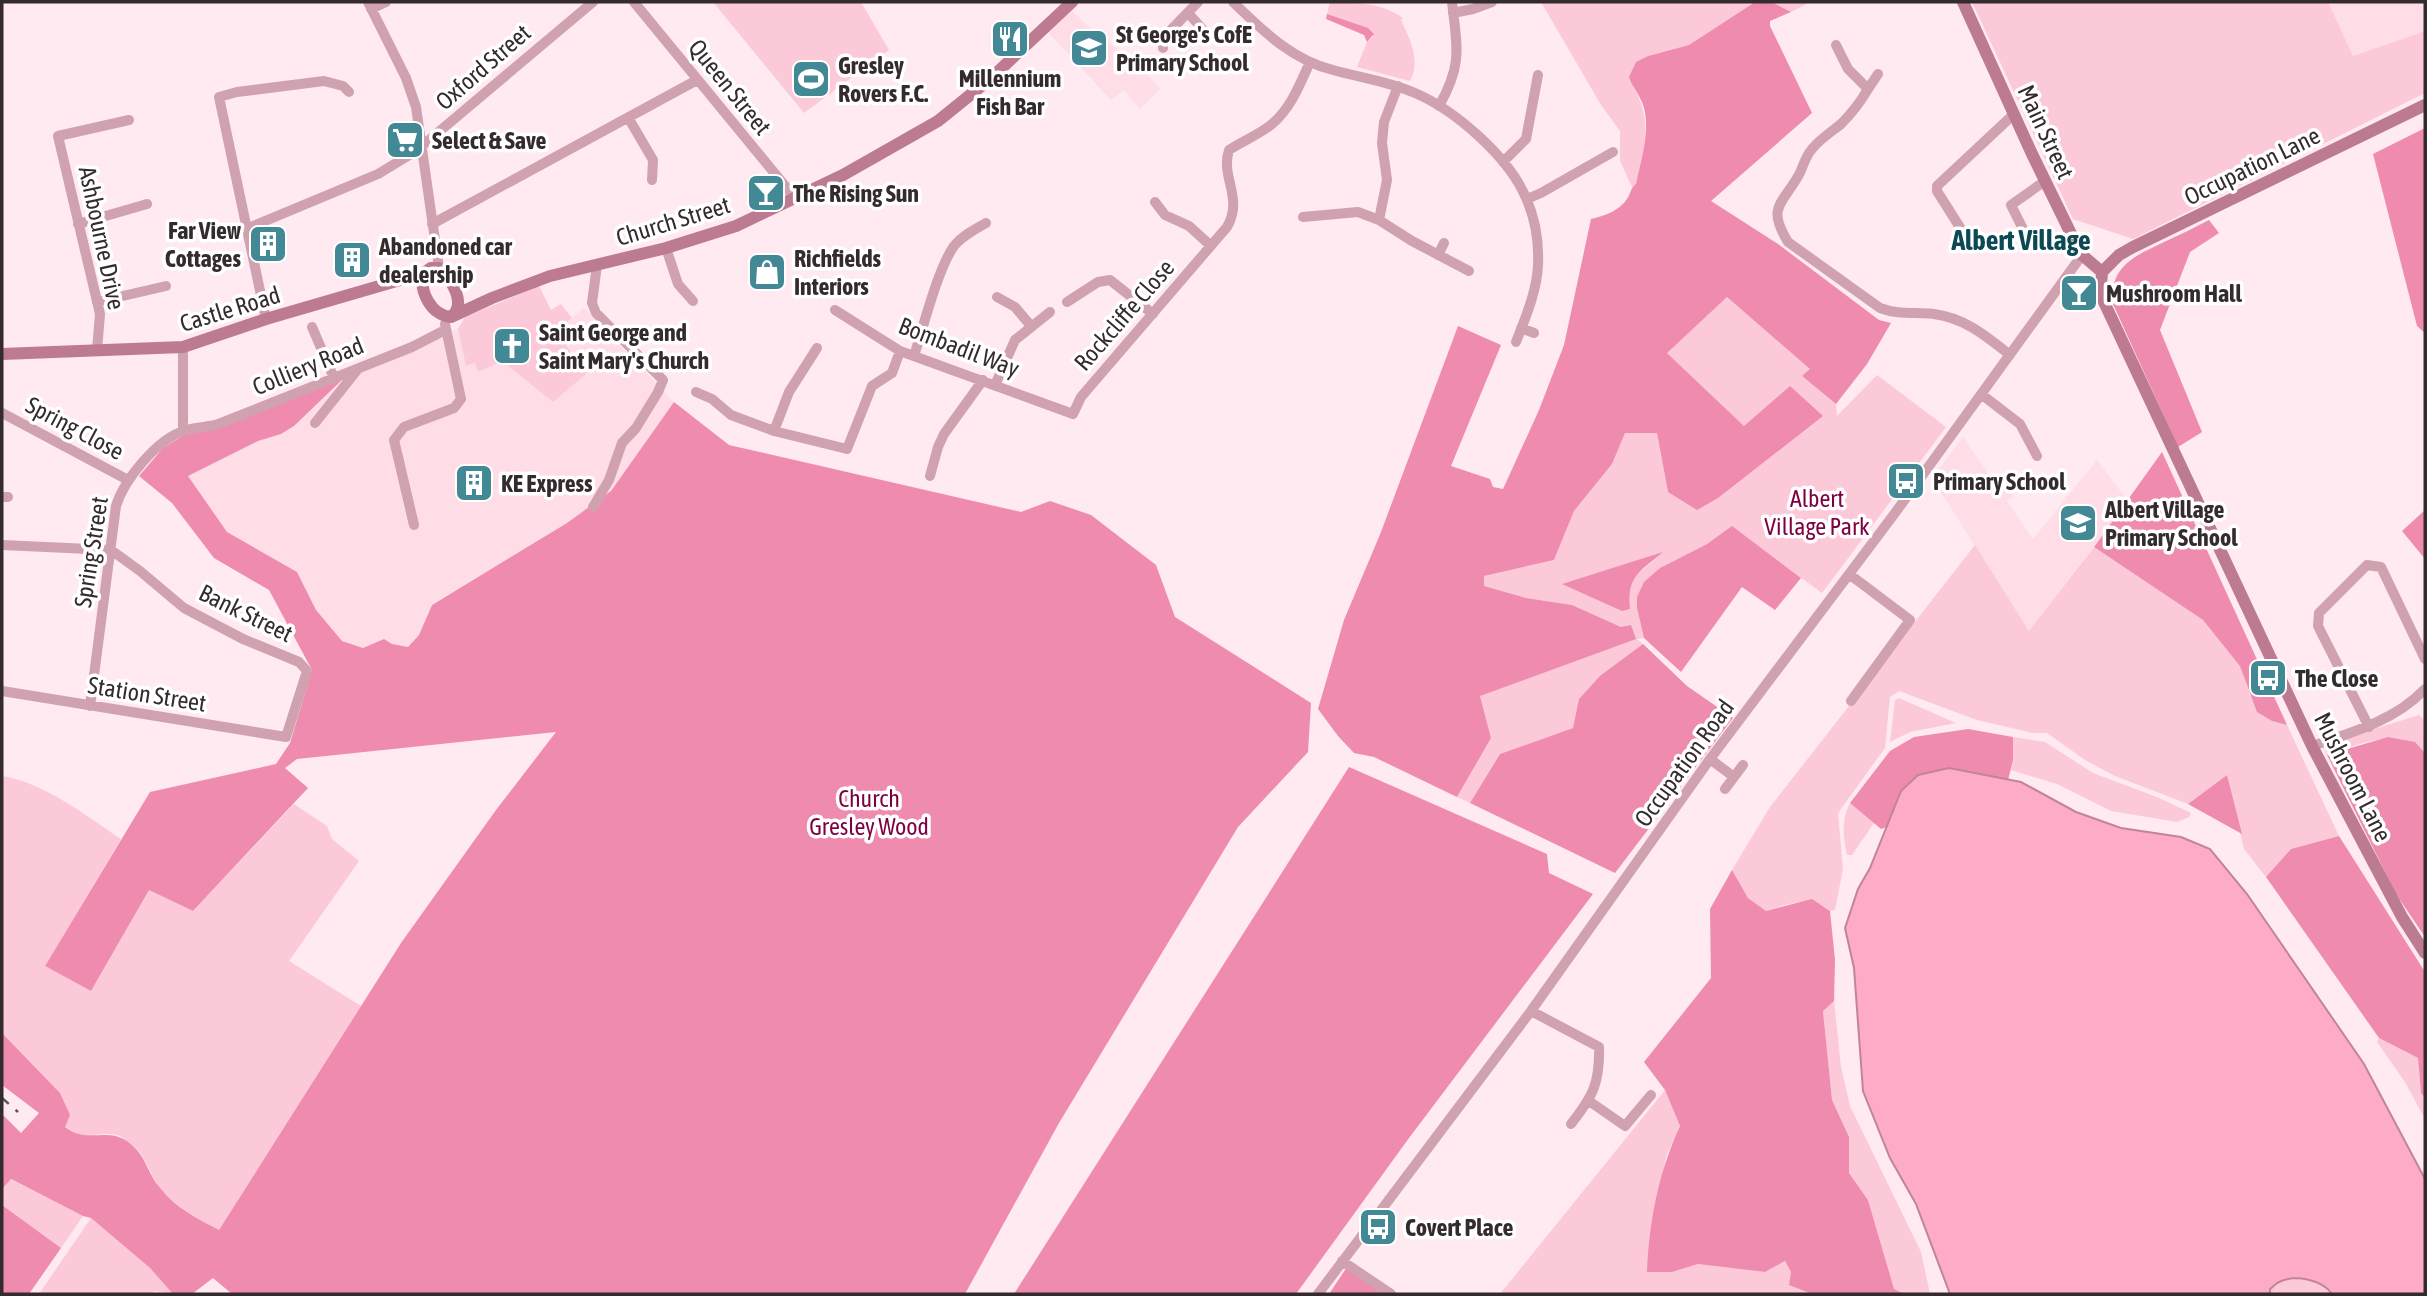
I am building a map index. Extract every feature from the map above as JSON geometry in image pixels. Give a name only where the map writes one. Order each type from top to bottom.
[{"type":"street","points":[[386,2],[370,5],[406,78],[416,107],[439,268],[445,273],[460,305],[457,312],[447,316]]},
{"type":"street","name":"Oxford Street","points":[[246,229],[378,174],[422,146],[593,2]]},
{"type":"street","name":"Queen Street","points":[[634,2],[795,198]]},
{"type":"street","name":"Church Street","points":[[447,316],[550,276],[666,248],[736,226],[869,161],[938,121],[990,79],[1070,2]]},
{"type":"street","points":[[1163,48],[1163,38],[1198,2]]},
{"type":"street","points":[[1439,106],[1455,73],[1458,42],[1452,2]]},
{"type":"street","points":[[1453,13],[1492,2]]},
{"type":"street","name":"Main Street","points":[[1963,2],[2082,255],[2102,272]]},
{"type":"street","points":[[1236,3],[1281,46],[1310,62],[1398,86],[1439,106],[1503,162],[1527,199],[1535,224],[1538,268],[1516,342]]},
{"type":"street","points":[[1188,13],[1207,34]]},
{"type":"street","points":[[1836,45],[1848,69],[1868,89]]},
{"type":"street","name":"Rockcliffe Close","points":[[1073,414],[1081,397],[1211,246],[1234,215],[1234,197],[1226,159],[1229,150],[1281,116],[1300,86],[1310,62]]},
{"type":"street","points":[[1503,162],[1526,139],[1538,75]]},
{"type":"street","points":[[1878,75],[1842,123],[1825,135],[1803,162],[1798,178],[1778,206],[1781,231],[1788,242],[1880,308],[1892,313],[1957,318],[2010,355]]},
{"type":"street","points":[[432,224],[697,80]]},
{"type":"street","points":[[266,319],[219,97],[237,92],[324,81],[343,86],[349,92]]},
{"type":"street","points":[[1380,220],[1387,180],[1382,143],[1384,122],[1398,86]]},
{"type":"street","name":"Occupation Lane","points":[[2102,272],[2113,260],[2133,247],[2425,105]]},
{"type":"street","points":[[1973,248],[1937,191],[1937,186],[2014,114]]},
{"type":"street","points":[[629,119],[653,160],[652,180]]},
{"type":"street","name":"Ashbourne Drive","points":[[97,350],[100,314],[58,136],[129,120]]},
{"type":"street","points":[[1527,199],[1613,152]]},
{"type":"street","points":[[1588,168],[1594,178]]},
{"type":"street","points":[[2028,239],[2011,205],[2045,181]]},
{"type":"street","name":"Rockcliffe Close","points":[[1155,202],[1165,215],[1189,226],[1211,246]]},
{"type":"street","points":[[78,224],[147,204]]},
{"type":"street","points":[[1303,217],[1321,220],[1358,212],[1380,220],[1469,271]]},
{"type":"street","points":[[914,356],[943,270],[954,246],[968,233],[986,223]]},
{"type":"street","points":[[1438,255],[1444,243]]},
{"type":"street","points":[[666,248],[678,284],[693,301]]},
{"type":"street","name":"Occupation Road","points":[[1318,1294],[1531,1011],[1710,759],[2082,255]]},
{"type":"street","points":[[593,507],[609,480],[622,443],[641,421],[663,380],[596,313],[592,303],[597,265]]},
{"type":"street","name":"Castle Road","points":[[2,354],[183,347],[266,319],[424,273],[431,268],[439,268]]},
{"type":"street","name":"Mushroom Lane","points":[[2102,272],[2101,286],[2105,302],[2312,746],[2402,916],[2425,953]]},
{"type":"street","points":[[424,273],[422,279],[428,302],[447,316]]},
{"type":"street","points":[[1067,302],[1098,282],[1110,280],[1153,314]]},
{"type":"street","points":[[97,302],[166,286]]},
{"type":"street","points":[[457,296],[463,302],[476,306]]},
{"type":"street","points":[[997,296],[1016,307],[1031,326]]},
{"type":"street","name":"Bombadil Way","points":[[835,310],[900,351],[1073,414]]},
{"type":"street","points":[[995,385],[1015,340],[1050,313]]},
{"type":"street","points":[[414,524],[394,440],[404,427],[454,408],[461,399],[445,330],[447,316]]},
{"type":"street","points":[[312,327],[334,378]]},
{"type":"street","points":[[1521,328],[1534,333]]},
{"type":"street","name":"Colliery Road","points":[[183,431],[216,425],[412,347],[445,330]]},
{"type":"street","points":[[183,347],[183,431]]},
{"type":"street","points":[[774,431],[789,391],[817,348]]},
{"type":"street","points":[[696,392],[712,399],[731,415],[774,431],[846,449],[872,386],[892,373],[900,351]]},
{"type":"street","points":[[315,423],[359,368]]},
{"type":"street","points":[[930,476],[944,434],[983,380]]},
{"type":"street","points":[[1981,394],[2020,424],[2037,456]]},
{"type":"street","name":"Spring Close","points":[[2,413],[128,480]]},
{"type":"street","name":"Spring Street","points":[[90,706],[120,492],[153,452],[183,431]]},
{"type":"street","points":[[2,545],[111,550]]},
{"type":"street","name":"Bank Street","points":[[111,550],[184,608],[243,639],[299,662],[307,671],[286,737]]},
{"type":"street","points":[[2369,727],[2318,626],[2319,613],[2367,565],[2381,566],[2425,659]]},
{"type":"street","points":[[1849,574],[1910,620]]},
{"type":"street","points":[[1851,701],[1918,609]]},
{"type":"street","points":[[2312,746],[2369,727],[2416,698],[2425,689]]},
{"type":"street","name":"Station Street","points":[[2,691],[286,737]]},
{"type":"street","points":[[1710,759],[1734,777]]},
{"type":"street","points":[[1725,789],[1743,765]]},
{"type":"street","points":[[1531,1011],[1599,1046],[1600,1072],[1589,1101],[1571,1124]]},
{"type":"street","points":[[1589,1101],[1625,1126],[1651,1095]]},
{"type":"street","points":[[1342,1261],[1391,1294]]},
{"type":"shaded area","points":[[2328,2],[2425,2],[2425,31],[2352,56]]},
{"type":"shaded area","name":"St George's CofE Primary School","points":[[1070,9],[1091,29],[1139,65],[1160,89],[1140,109],[1124,90],[1111,100],[1047,31]]},
{"type":"shaded area","points":[[584,308],[674,402],[611,491],[567,523],[432,604],[419,635],[408,647],[392,644],[384,639],[363,648],[342,641],[316,610],[297,572],[227,532],[188,476],[294,426],[360,364],[458,329],[466,366],[476,363],[479,372],[556,331]]},
{"type":"shaded area","name":"Albert Village Primary School","points":[[1963,437],[1988,473],[2014,496],[2007,501],[2033,539],[2097,460],[2128,501],[2029,631],[1932,478]]},
{"type":"shaded area","points":[[1949,768],[2021,782],[2076,812],[2121,828],[2181,837],[2210,849],[2247,894],[2364,1064],[2425,1179],[2425,1294],[2332,1294],[2315,1282],[2293,1279],[2277,1283],[2270,1289],[2270,1294],[1950,1294],[1916,1204],[1890,1158],[1863,1091],[1854,968],[1845,928],[1858,889],[1870,868],[1901,791],[1918,775]]},
{"type":"green space","name":"Gresley Rovers F.C.","points":[[713,2],[861,2],[889,50],[804,113]]},
{"type":"green space","points":[[1330,2],[1376,6],[1403,18],[1401,20],[1414,58],[1410,81],[1357,67],[1367,42],[1373,37],[1371,31],[1327,14]]},
{"type":"green space","points":[[1541,2],[1755,2],[1689,45],[1648,56],[1633,87],[1643,111],[1645,135],[1636,185],[1632,187],[1620,161],[1620,131],[1601,105]]},
{"type":"green space","points":[[1755,2],[1772,2],[1791,12],[1770,21],[1770,26],[1812,113],[1711,201],[1778,244],[1879,320],[1891,323],[1867,364],[1836,404],[1802,376],[1810,369],[1727,297],[1667,353],[1744,426],[1790,386],[1823,416],[1718,498],[1697,510],[1668,492],[1657,433],[1625,433],[1612,464],[1574,511],[1554,560],[1484,576],[1484,586],[1526,598],[1572,605],[1621,627],[1631,625],[1636,639],[1480,696],[1491,738],[1457,797],[1374,757],[1354,753],[1318,709],[1344,620],[1381,532],[1458,326],[1501,345],[1451,466],[1490,479],[1493,487],[1503,489],[1539,410],[1564,345],[1591,219],[1620,207],[1636,184],[1645,143],[1646,122],[1642,102],[1629,77],[1636,62],[1689,45]]},
{"type":"green space","points":[[1772,2],[1810,2],[1791,12]]},
{"type":"green space","points":[[1972,2],[2328,2],[2353,56],[2425,31],[2425,93],[2133,239],[2073,219]]},
{"type":"green space","points":[[1327,14],[1368,28],[1374,34],[1367,42],[1364,35],[1326,19]]},
{"type":"green space","points":[[2425,128],[2425,333],[2417,326],[2373,154]]},
{"type":"green space","points":[[2209,220],[2219,233],[2190,252],[2160,330],[2202,432],[2178,447],[2113,304],[2113,291],[2120,271],[2134,258]]},
{"type":"green space","points":[[539,286],[551,310],[561,304],[572,318],[556,331],[586,374],[553,402],[502,361],[478,372],[475,363],[466,366],[458,329],[465,317]]},
{"type":"green space","name":"Albert Village Park","points":[[1727,297],[1811,369],[1803,377],[1836,404],[1837,416],[1877,375],[1946,427],[1822,593],[1732,527],[1707,544],[1660,568],[1637,608],[1644,638],[1637,639],[1643,644],[1601,675],[1573,728],[1500,754],[1470,803],[1457,797],[1491,738],[1480,696],[1621,627],[1572,605],[1526,598],[1484,587],[1484,576],[1554,560],[1574,511],[1612,464],[1625,433],[1657,433],[1668,492],[1744,426],[1666,352]],"holes":[[[1662,553],[1633,581],[1630,608],[1563,584]]]},
{"type":"green space","name":"Church Gresley Wood","points":[[344,378],[294,426],[188,476],[227,532],[297,572],[316,610],[342,641],[363,648],[384,639],[392,644],[408,647],[419,635],[432,605],[567,523],[611,491],[674,402],[729,445],[1021,512],[1050,501],[1091,515],[1156,565],[1175,617],[1311,703],[1308,752],[1238,827],[1059,1123],[965,1294],[232,1294],[213,1278],[192,1294],[173,1294],[150,1268],[91,1218],[11,1179],[2,1189],[2,1114],[21,1133],[39,1113],[2,1085],[2,1033],[60,1093],[70,1115],[65,1127],[81,1134],[112,1135],[127,1141],[139,1152],[156,1183],[173,1202],[219,1230],[401,943],[496,810],[556,732],[297,759],[285,768],[308,788],[193,911],[149,890],[91,991],[45,966],[150,792],[276,764],[290,743],[312,670],[269,590],[214,558],[172,503],[139,476],[163,448],[184,435]]},
{"type":"green space","points":[[2162,452],[2287,725],[2272,721],[2257,712],[2240,666],[2203,620],[2094,547]]},
{"type":"green space","points":[[2425,510],[2425,559],[2402,531]]},
{"type":"green space","points":[[1732,526],[1801,578],[1775,610],[1742,587],[1681,672],[1644,638],[1637,597],[1644,582],[1660,568],[1707,544]]},
{"type":"green space","points":[[1975,545],[2029,631],[2094,547],[2203,620],[2241,666],[2250,695],[2272,721],[2287,725],[2339,836],[2291,849],[2266,877],[2244,849],[2227,775],[2188,804],[2115,776],[2085,760],[2047,733],[2033,733],[1977,720],[1899,691],[1890,697],[1885,748],[1838,813],[1843,869],[1835,910],[1830,911],[1815,903],[1799,902],[1766,911],[1748,898],[1732,870],[1770,807]]},
{"type":"green space","points":[[1663,552],[1633,581],[1630,609],[1622,611],[1562,584]]},
{"type":"green space","points":[[1643,644],[1687,686],[1733,718],[1615,873],[1470,803],[1500,754],[1573,728],[1579,699],[1601,675]]},
{"type":"green space","points":[[1899,698],[1956,723],[1910,732],[1890,742],[1895,700]]},
{"type":"green space","points":[[2419,715],[2425,721],[2425,753],[2414,744],[2391,738],[2365,742],[2327,755],[2323,745]]},
{"type":"green space","points":[[1968,729],[2013,737],[2013,760],[2008,780],[1979,775],[1901,791],[1887,827],[1881,829],[1850,803],[1890,751],[1914,737]]},
{"type":"green space","points":[[2013,737],[2045,742],[2093,773],[2191,813],[2189,817],[2177,822],[2111,811],[2057,784],[2011,770]]},
{"type":"green space","points":[[2388,737],[2415,742],[2425,753],[2425,937],[2396,894],[2327,755]]},
{"type":"green space","points":[[1349,767],[1547,854],[1549,873],[1593,894],[1409,1138],[1296,1294],[1014,1294]]},
{"type":"green space","points":[[2227,775],[2242,834],[2188,804]]},
{"type":"green space","points":[[2,776],[34,785],[79,810],[121,839],[45,966],[91,991],[149,890],[193,911],[294,804],[327,826],[332,839],[359,861],[289,961],[361,1006],[219,1230],[173,1201],[157,1183],[141,1154],[123,1137],[110,1134],[78,1134],[65,1126],[60,1093],[2,1033]]},
{"type":"green space","points":[[1850,803],[1874,823],[1852,855],[1847,855],[1844,829]]},
{"type":"green space","points":[[2339,836],[2425,972],[2425,1098],[2421,1093],[2418,1058],[2379,1038],[2266,877],[2291,849]]},
{"type":"green space","points":[[1732,870],[1748,898],[1766,911],[1812,899],[1830,911],[1835,960],[1834,1001],[1823,1011],[1832,1100],[1849,1137],[1849,1173],[1868,1200],[1894,1289],[1904,1294],[1812,1294],[1789,1285],[1791,1272],[1785,1261],[1765,1272],[1698,1264],[1672,1272],[1647,1272],[1656,1197],[1680,1126],[1665,1090],[1644,1062],[1711,978],[1710,909]]},
{"type":"green space","points":[[1834,1001],[1841,1067],[1850,1106],[1921,1252],[1930,1294],[1904,1294],[1894,1290],[1868,1200],[1849,1173],[1849,1137],[1832,1100],[1823,1010]]},
{"type":"green space","points":[[2379,1038],[2418,1058],[2421,1093],[2425,1098],[2425,1119],[2405,1082],[2377,1042]]},
{"type":"green space","points":[[1665,1090],[1680,1126],[1667,1154],[1653,1217],[1672,1272],[1698,1264],[1765,1272],[1785,1261],[1791,1272],[1789,1285],[1812,1294],[1500,1294]]},
{"type":"green space","points":[[10,1179],[83,1216],[61,1248],[2,1205],[2,1189]]},
{"type":"green space","points":[[2,1205],[61,1248],[29,1294],[2,1294]]},
{"type":"green space","points":[[91,1218],[150,1268],[173,1294],[154,1291],[152,1294],[39,1294]]},
{"type":"green space","points":[[1347,1267],[1388,1294],[1329,1294]]},
{"type":"green space","points":[[2279,1281],[2312,1281],[2332,1294],[2270,1294],[2270,1290]]},
{"type":"railway","points":[[2,1098],[18,1112]]},
{"type":"place","name":"Millennium Fish Bar","points":[[1010,39]]},
{"type":"place","name":"St George's CofE Primary School","points":[[1089,48]]},
{"type":"place","name":"Gresley Rovers F.C.","points":[[811,79]]},
{"type":"place","name":"Select & Save","points":[[405,140]]},
{"type":"place","name":"The Rising Sun","points":[[766,193]]},
{"type":"place","name":"Far View Cottages","points":[[268,244]]},
{"type":"place","name":"Abandoned car dealership","points":[[352,260]]},
{"type":"place","name":"Richfields Interiors","points":[[767,272]]},
{"type":"place","name":"Mushroom Hall","points":[[2079,293]]},
{"type":"place","name":"Saint George and Saint Mary's Church","points":[[512,346]]},
{"type":"place","name":"Primary School","points":[[1906,481]]},
{"type":"place","name":"KE Express","points":[[474,483]]},
{"type":"place","name":"Albert Village Primary School","points":[[2078,523]]},
{"type":"place","name":"The Close","points":[[2268,678]]},
{"type":"place","name":"Covert Place","points":[[1378,1227]]},
{"type":"district","name":"Albert Village","points":[[2021,240]]}]
